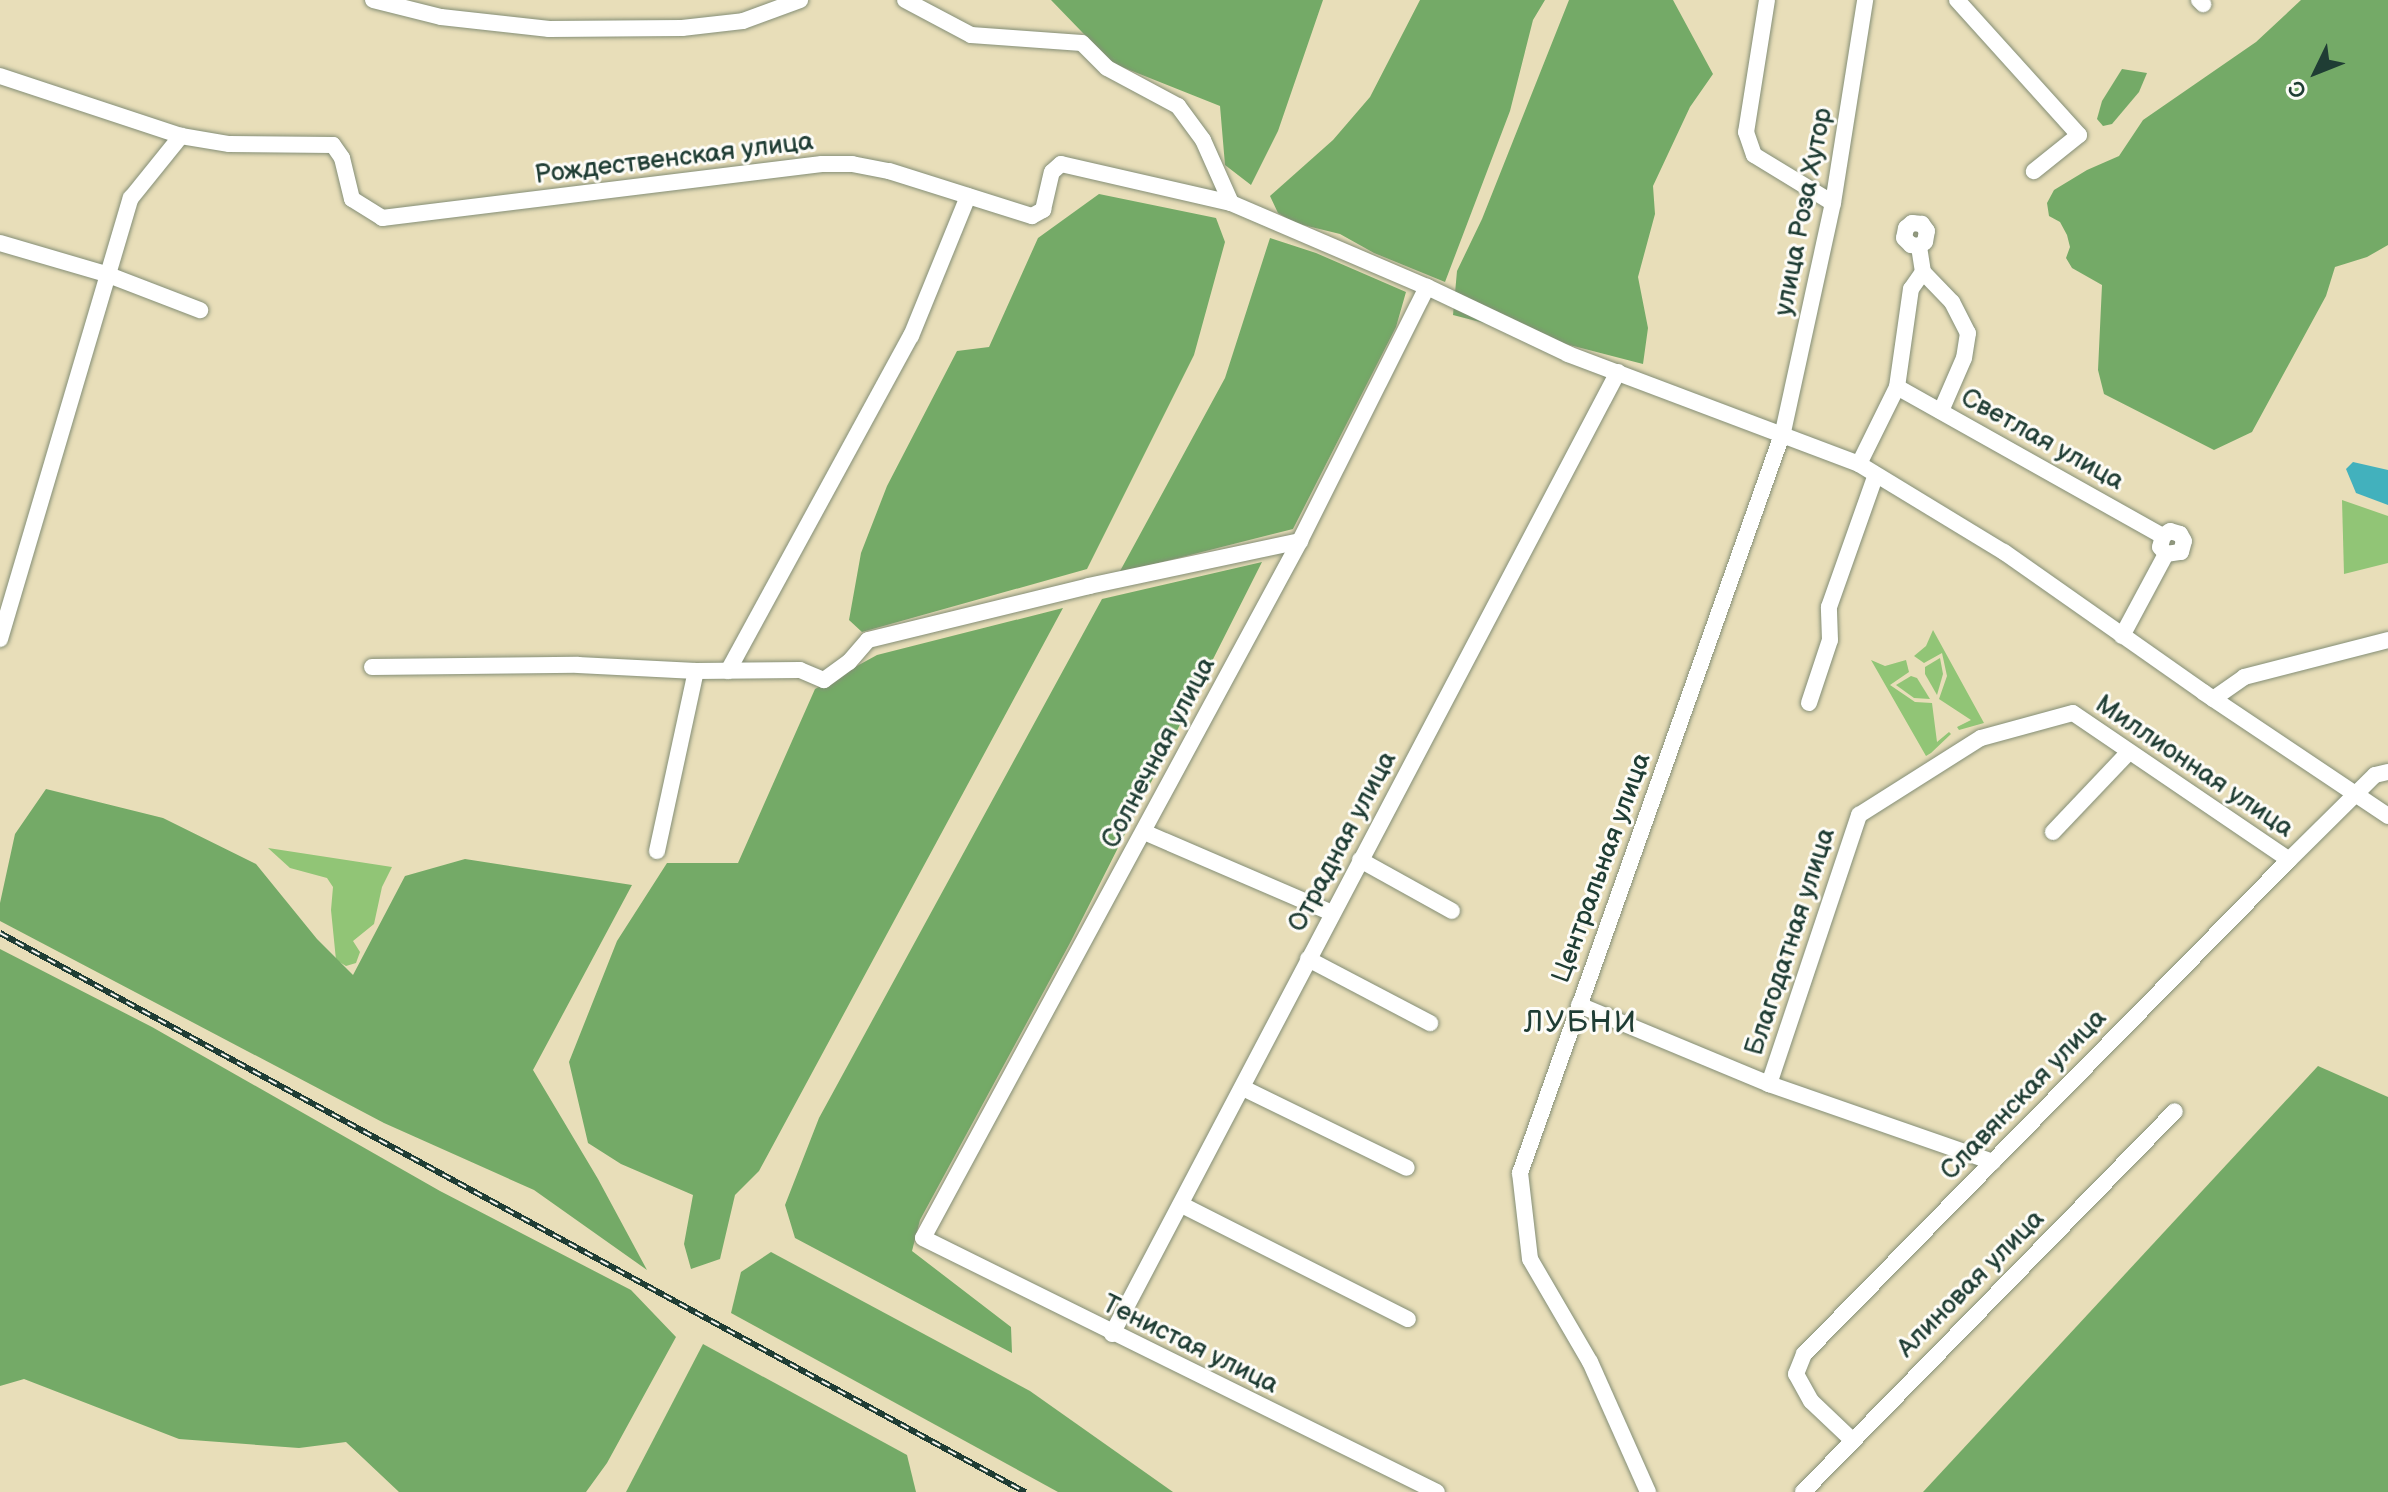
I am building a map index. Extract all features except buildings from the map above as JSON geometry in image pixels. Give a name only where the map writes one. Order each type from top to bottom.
[{"type":"street","points":[[373,0],[441,17],[549,29],[682,28],[743,21],[800,0]]},
{"type":"street","points":[[905,0],[971,35],[1082,43],[1107,68],[1178,106],[1203,140],[1231,203],[1427,287],[1568,354],[1783,432],[1859,464],[1875,477],[2004,552],[2208,696],[2388,816]]},
{"type":"street","points":[[1767,0],[1746,132],[1754,155],[1833,203]]},
{"type":"street","name":"улица Роза Хутор","points":[[1783,432],[1833,203],[1865,0]]},
{"type":"street","points":[[1957,0],[2079,135],[2034,171]]},
{"type":"street","points":[[0,76],[66,101],[181,136],[131,198],[0,639]]},
{"type":"street","name":"Рождественская улица","points":[[181,136],[229,144],[333,145],[342,158],[352,199],[382,218],[822,164],[852,164],[889,171],[1032,216],[1043,210],[1052,172],[1061,164],[1231,203]]},
{"type":"street","points":[[728,671],[911,336],[968,196]]},
{"type":"street","points":[[0,243],[106,274],[200,310]]},
{"type":"street","points":[[1919,246],[1923,272],[1952,302],[1968,333],[1964,358],[1941,411]]},
{"type":"street","points":[[1859,464],[1897,387],[1911,289],[1923,272]]},
{"type":"street","name":"Солнечная улица","points":[[923,1238],[1300,541],[1427,287]]},
{"type":"street","name":"Отрадная улица","points":[[1112,1334],[1618,372]]},
{"type":"street","name":"Светлая улица","points":[[1897,387],[2163,536],[2160,547],[2166,554],[2122,636]]},
{"type":"street","name":"Центральная улица","points":[[1648,1492],[1590,1362],[1530,1259],[1520,1173],[1783,432]]},
{"type":"street","points":[[1809,703],[1830,640],[1829,607],[1875,477]]},
{"type":"street","points":[[372,667],[578,665],[696,671],[800,670],[824,680],[849,662],[868,640],[1089,586],[1300,541]]},
{"type":"street","points":[[2208,696],[2244,677],[2388,640]]},
{"type":"street","points":[[657,851],[696,671]]},
{"type":"street","name":"Миллионная улица","points":[[2073,713],[2289,860]]},
{"type":"street","name":"Благодатная улица","points":[[1769,1084],[1859,815],[1981,738],[2073,713]]},
{"type":"street","points":[[2053,832],[2128,753]]},
{"type":"street","name":"Славянская улица","points":[[1851,1439],[1811,1401],[1796,1374],[1804,1354],[2289,860],[2375,775],[2388,772]]},
{"type":"street","points":[[1144,832],[1332,913]]},
{"type":"street","points":[[1360,860],[1452,911]]},
{"type":"street","points":[[1308,959],[1430,1023]]},
{"type":"street","points":[[1579,1005],[1769,1084],[1993,1162]]},
{"type":"street","points":[[1243,1088],[1407,1168]]},
{"type":"street","name":"Алиновая улица","points":[[1803,1492],[1851,1439],[2175,1111]]},
{"type":"street","points":[[1182,1205],[1408,1319]]},
{"type":"street","name":"Тенистая улица","points":[[923,1238],[1437,1492]]},
{"type":"green space","points":[[1051,0],[1323,0],[1278,131],[1251,185],[1225,165],[1220,106],[1112,63]]},
{"type":"green space","points":[[1420,0],[1545,0],[1533,20],[1510,111],[1445,282],[1374,253],[1340,234],[1295,223],[1278,213],[1270,196],[1333,140],[1370,97]]},
{"type":"green space","points":[[1569,0],[1673,0],[1713,74],[1690,107],[1653,186],[1655,214],[1638,277],[1648,328],[1643,364],[1453,315],[1457,271],[1482,219]]},
{"type":"green space","points":[[2301,0],[2388,0],[2388,245],[2367,257],[2335,267],[2326,296],[2252,432],[2214,450],[2104,394],[2098,370],[2102,285],[2072,268],[2066,258],[2070,247],[2067,235],[2060,222],[2049,216],[2047,203],[2054,190],[2087,170],[2119,156],[2143,120],[2256,42]]},
{"type":"green space","points":[[2122,69],[2147,73],[2139,92],[2112,124],[2103,126],[2097,119],[2102,101]]},
{"type":"green space","points":[[1099,194],[1216,218],[1225,242],[1194,355],[1087,569],[862,632],[849,620],[861,553],[887,486],[957,351],[989,347],[1038,238]]},
{"type":"green space","points":[[1270,238],[1316,253],[1406,292],[1396,327],[1293,529],[1119,573],[1225,378]]},
{"type":"green space","points":[[2342,500],[2388,516],[2388,563],[2344,574]]},
{"type":"green space","points":[[1262,562],[1070,943],[920,1220],[912,1251],[1011,1327],[1012,1353],[795,1238],[785,1205],[819,1118],[1102,599]]},
{"type":"green space","points":[[1063,608],[759,1171],[735,1195],[720,1259],[691,1269],[684,1244],[693,1195],[621,1164],[588,1143],[569,1062],[617,941],[667,863],[738,863],[815,689],[877,655]]},
{"type":"green space","points":[[1933,630],[1984,723],[1959,730],[1957,727],[1971,720],[1939,699],[1947,676],[1942,653],[1924,663],[1914,656],[1926,646]]},
{"type":"green space","points":[[1940,658],[1943,674],[1937,695],[1925,674],[1925,667]]},
{"type":"green space","points":[[1871,660],[1885,666],[1906,660],[1909,672],[1890,685],[1915,702],[1932,703],[1937,742],[1949,732],[1951,734],[1931,753],[1926,756]]},
{"type":"green space","points":[[1911,676],[1917,678],[1930,699],[1914,698],[1896,685]]},
{"type":"green space","points":[[46,789],[163,818],[256,864],[317,939],[353,975],[405,876],[465,859],[632,885],[533,1070],[598,1179],[647,1270],[534,1190],[384,1123],[0,921],[0,903],[15,834]]},
{"type":"green space","points":[[268,848],[392,867],[382,887],[374,924],[353,941],[360,952],[356,963],[346,966],[336,960],[331,910],[333,887],[327,878],[290,868]]},
{"type":"green space","points":[[0,949],[152,1027],[440,1191],[631,1290],[676,1337],[607,1463],[586,1492],[399,1492],[346,1442],[299,1448],[179,1439],[24,1379],[0,1386]]},
{"type":"green space","points":[[2318,1066],[2388,1097],[2388,1492],[1923,1492]]},
{"type":"green space","points":[[771,1252],[1030,1391],[1173,1492],[1058,1492],[731,1313],[741,1272]]},
{"type":"green space","points":[[703,1344],[907,1455],[916,1492],[626,1492]]},
{"type":"water","points":[[2353,462],[2388,470],[2388,505],[2356,493],[2346,469]]},
{"type":"railway","points":[[0,933],[1025,1492]]},
{"type":"district","name":"ЛУБНИ","points":[[1581,1023]]}]
